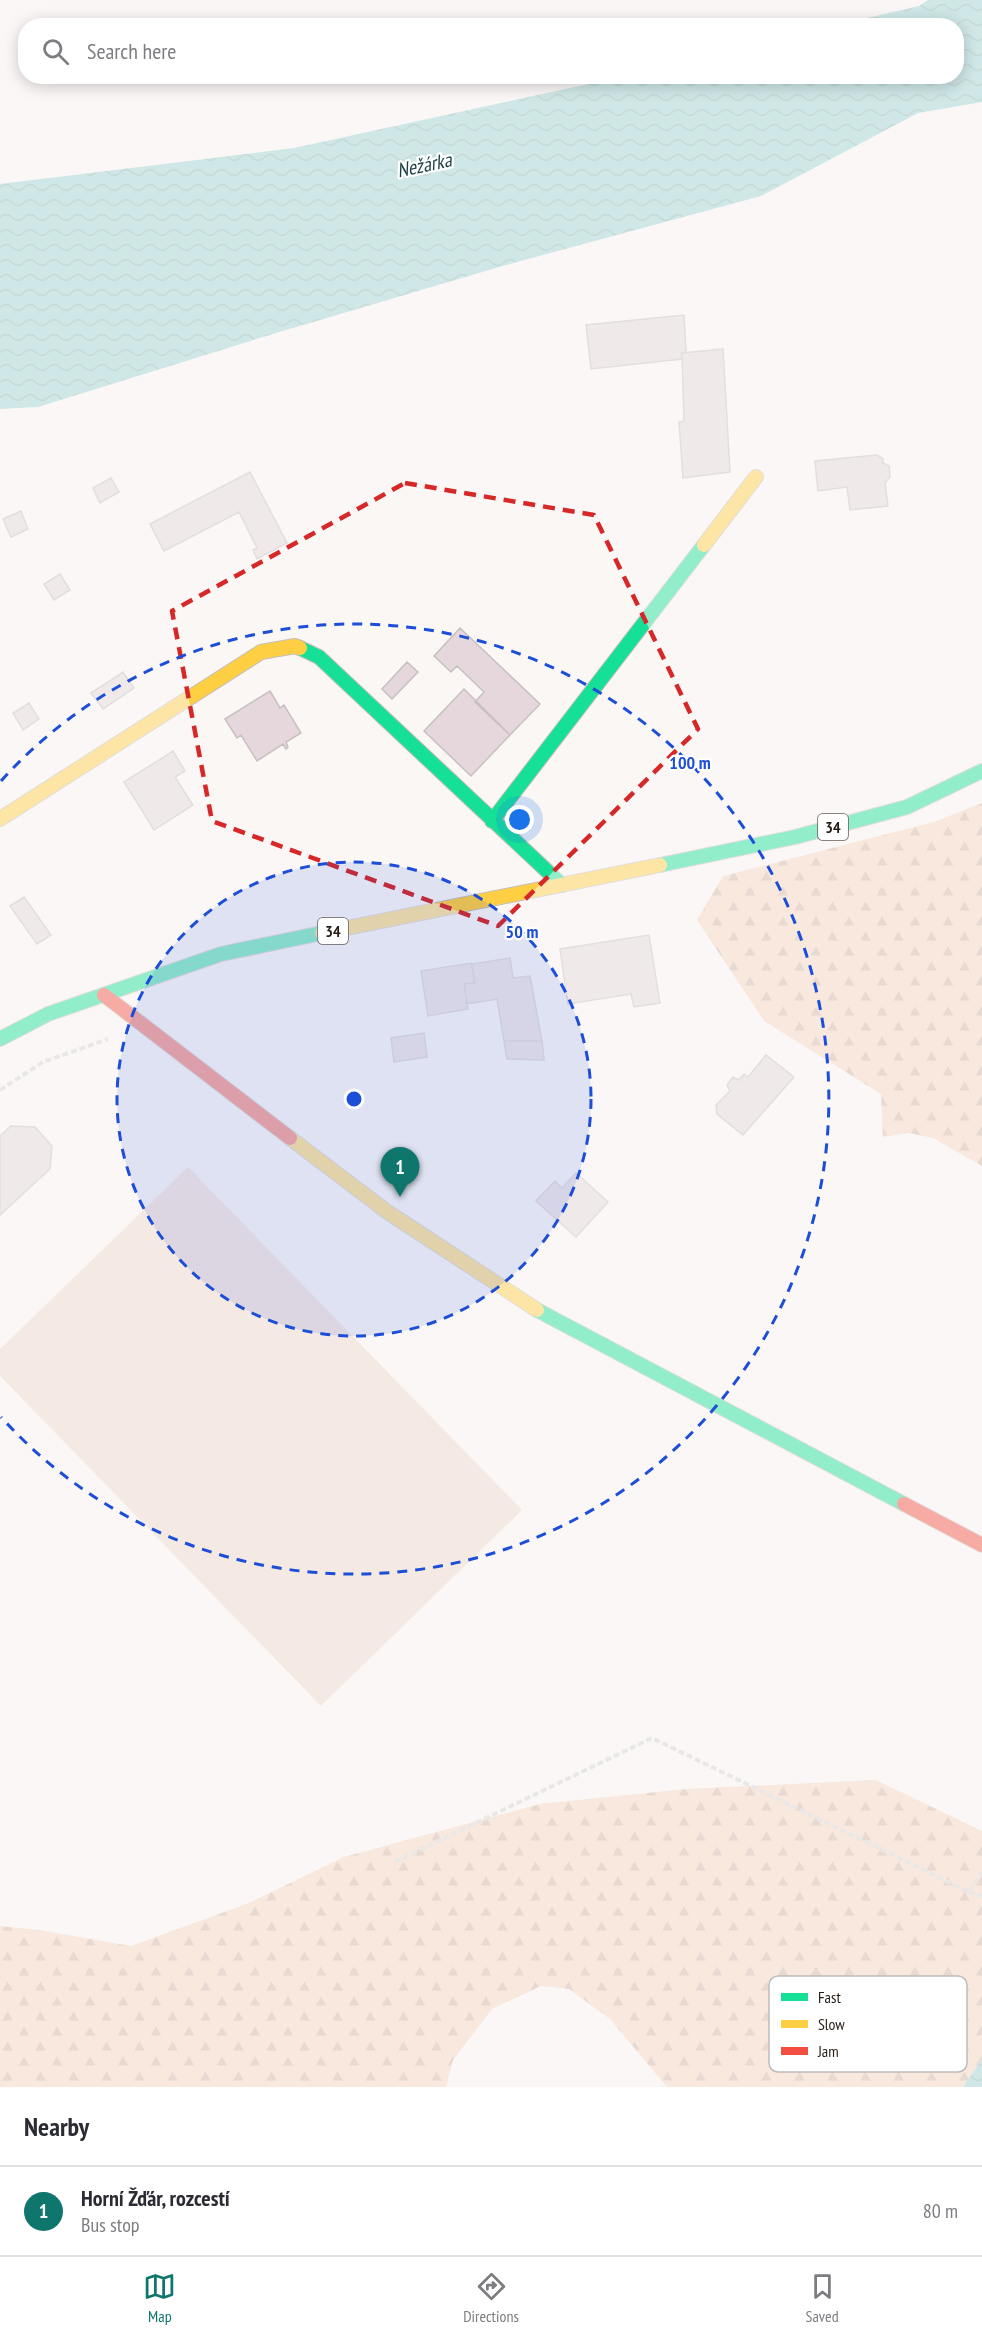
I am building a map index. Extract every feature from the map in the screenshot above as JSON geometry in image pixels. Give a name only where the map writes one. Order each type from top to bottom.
[{"type":"street","points":[[492,821],[756,477]]},
{"type":"street","points":[[0,819],[261,652],[295,646],[319,657],[561,885]]},
{"type":"street","name":"34","points":[[0,1039],[48,1014],[221,954],[795,837],[907,807],[982,771]]},
{"type":"street","points":[[104,994],[386,1211],[548,1317],[982,1545]]},
{"type":"path","points":[[395,1862],[652,1738],[969,1892],[982,1896]]},
{"type":"path","points":[[969,1892],[982,1872]]},
{"type":"highlighted area","points":[[405,483],[594,515],[698,729],[498,926],[212,821],[172,611]]},
{"type":"green space","points":[[982,803],[982,1166],[933,1138],[909,1133],[883,1137],[881,1094],[764,1021],[697,920],[723,876],[934,822]]},
{"type":"green space","points":[[876,1780],[982,1831],[982,2059],[963,2087],[667,2087],[610,2019],[569,1989],[541,1986],[492,2009],[453,2060],[446,2087],[0,2087],[0,1926],[39,1930],[131,1946],[249,1903],[344,1857],[540,1804],[686,1789]]},
{"type":"shaded area","points":[[188,1167],[522,1510],[321,1706],[0,1376],[0,1349]]},
{"type":"water","name":"Nežárka","points":[[928,0],[982,0],[982,102],[918,113],[761,196],[506,265],[38,407],[0,409],[0,184],[294,148],[588,84],[964,84],[964,18],[867,18],[919,6]]},
{"type":"water","points":[[982,2059],[982,2087],[963,2087]]},
{"type":"building","points":[[684,315],[686,352],[682,353],[682,359],[591,369],[586,325]]},
{"type":"building","points":[[723,349],[730,472],[683,478],[679,422],[684,421],[682,353]]},
{"type":"building","points":[[877,455],[883,459],[883,463],[889,466],[890,477],[885,483],[888,506],[850,510],[847,487],[818,491],[815,461]]},
{"type":"building","points":[[250,472],[287,543],[257,559],[253,550],[257,548],[239,512],[164,551],[150,524]]},
{"type":"building","points":[[111,478],[119,492],[100,503],[93,488]]},
{"type":"building","points":[[21,511],[28,529],[11,537],[3,519]]},
{"type":"building","points":[[60,574],[70,590],[54,600],[44,584]]},
{"type":"building","points":[[460,628],[540,704],[510,735],[475,702],[484,692],[457,666],[451,672],[434,656]]},
{"type":"building","points":[[407,662],[418,672],[392,699],[382,689]]},
{"type":"building","points":[[123,672],[134,688],[103,709],[91,693]]},
{"type":"building","points":[[464,689],[510,735],[471,776],[424,731]]},
{"type":"building","points":[[270,691],[280,708],[284,705],[301,733],[286,742],[288,747],[286,749],[283,744],[257,761],[241,735],[237,738],[225,719]]},
{"type":"building","points":[[29,703],[39,719],[23,730],[13,713]]},
{"type":"building","points":[[173,751],[185,771],[175,777],[193,805],[154,830],[124,782]]},
{"type":"building","points":[[24,897],[51,935],[37,944],[10,906]]},
{"type":"building","points":[[649,935],[660,1003],[634,1007],[631,994],[568,1004],[560,949]]},
{"type":"building","points":[[510,958],[513,978],[530,976],[542,1041],[504,1041],[497,999],[467,1004],[464,984],[475,983],[472,964]]},
{"type":"building","points":[[471,963],[475,983],[464,984],[468,1009],[428,1016],[421,971]]},
{"type":"building","points":[[424,1033],[427,1057],[394,1062],[391,1038]]},
{"type":"building","points":[[504,1041],[542,1041],[544,1060],[507,1059]]},
{"type":"building","points":[[766,1055],[794,1077],[743,1135],[717,1114],[716,1105],[730,1091],[727,1085],[733,1077],[739,1080],[744,1074],[748,1077]]},
{"type":"building","points":[[11,1126],[35,1127],[52,1146],[50,1169],[0,1215],[0,1136]]},
{"type":"building","points":[[576,1173],[608,1202],[576,1237],[536,1201],[555,1181],[562,1188]]},
{"type":"traffic: fast","points":[[492,821],[704,545]]},
{"type":"traffic: fast","points":[[300,648],[319,657],[562,885]]},
{"type":"traffic: fast","points":[[660,865],[795,837],[907,807],[982,771]]},
{"type":"traffic: fast","points":[[0,1039],[48,1014],[221,954],[322,933]]},
{"type":"traffic: fast","points":[[537,1310],[904,1504]]},
{"type":"traffic: slow","points":[[704,545],[756,477]]},
{"type":"traffic: slow","points":[[0,819],[261,652],[295,646],[300,648]]},
{"type":"traffic: slow","points":[[322,933],[660,865]]},
{"type":"traffic: slow","points":[[290,1138],[386,1211],[537,1310]]},
{"type":"traffic: jam","points":[[104,995],[290,1138]]},
{"type":"traffic: jam","points":[[904,1504],[982,1545]]},
{"type":"place","name":"Horní Žďár, rozcestí","points":[[400,1197]]}]
